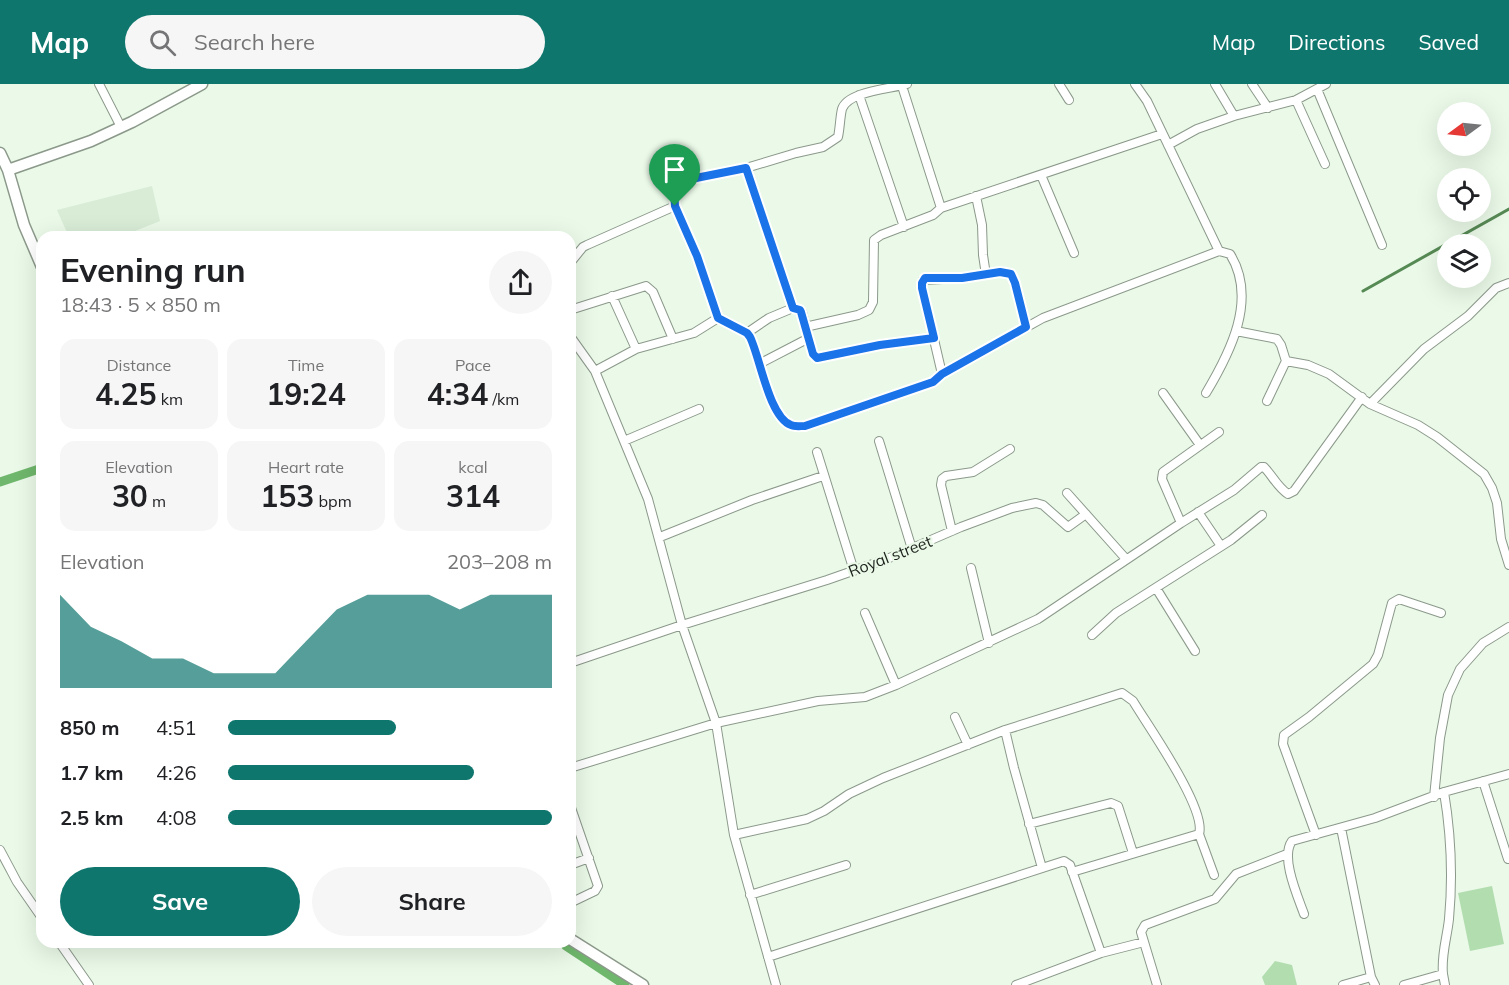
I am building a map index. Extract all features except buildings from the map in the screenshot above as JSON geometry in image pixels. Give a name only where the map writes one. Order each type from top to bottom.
[{"type":"street","points":[[99,84],[121,127]]},
{"type":"street","points":[[4,171],[91,141],[202,84]]},
{"type":"street","points":[[1059,84],[1069,100]]},
{"type":"street","points":[[1135,84],[1147,101],[1218,251]]},
{"type":"street","points":[[1215,84],[1234,116]]},
{"type":"street","points":[[1252,84],[1268,108]]},
{"type":"street","points":[[1168,145],[1197,129],[1234,116],[1296,100],[1326,84]]},
{"type":"street","points":[[941,208],[905,85],[850,99],[843,107],[838,137],[823,147],[746,168],[681,181],[674,190],[675,206],[697,256],[718,318],[747,333],[754,345],[770,396],[782,418],[792,426],[816,423],[933,382],[942,374],[1026,327],[1065,309],[1218,251],[1230,255],[1237,266],[1242,302],[1236,331],[1223,364],[1206,393]]},
{"type":"street","points":[[1317,89],[1382,245]]},
{"type":"street","points":[[859,95],[904,227]]},
{"type":"street","points":[[1296,100],[1325,164]]},
{"type":"street","points":[[806,327],[870,310],[873,302],[873,243],[881,235],[933,215],[941,208],[1162,135]]},
{"type":"street","points":[[0,153],[4,171],[36,253]]},
{"type":"street","points":[[746,168],[793,308]]},
{"type":"street","points":[[1041,175],[1074,253]]},
{"type":"street","points":[[976,196],[982,225],[986,275]]},
{"type":"street","points":[[576,257],[587,245],[675,206]]},
{"type":"street","points":[[942,374],[922,288],[923,280],[962,278],[1000,272],[1011,274],[1026,327]]},
{"type":"street","points":[[1370,404],[1424,349],[1468,316],[1496,288],[1509,283]]},
{"type":"street","points":[[576,308],[641,287],[650,287],[673,339]]},
{"type":"street","points":[[612,296],[636,349]]},
{"type":"street","points":[[747,333],[769,318],[793,308],[800,310],[813,354],[819,359],[880,345],[934,338]]},
{"type":"street","points":[[595,371],[636,349],[694,333],[718,318]]},
{"type":"street","points":[[1236,331],[1277,339],[1281,345],[1286,361],[1267,401]]},
{"type":"street","points":[[759,364],[809,338]]},
{"type":"street","points":[[576,344],[595,371],[648,499],[660,537],[682,625],[716,723],[734,835],[776,985]]},
{"type":"street","points":[[1286,361],[1308,365],[1329,374],[1370,404],[1418,425],[1463,456],[1484,474],[1497,503],[1509,565]]},
{"type":"street","points":[[1162,393],[1200,445]]},
{"type":"street","points":[[576,766],[716,723],[818,701],[865,697],[896,685],[1038,619],[1234,490],[1261,467],[1270,473],[1288,494],[1294,491],[1362,397]]},
{"type":"street","points":[[624,441],[699,409]]},
{"type":"street","points":[[1181,523],[1162,479],[1163,472],[1219,432]]},
{"type":"street","points":[[879,441],[912,549]]},
{"type":"street","points":[[952,531],[941,485],[942,479],[946,476],[979,469],[1010,449]]},
{"type":"street","points":[[817,453],[854,571]]},
{"type":"street","points":[[660,537],[752,500],[824,476]]},
{"type":"street","points":[[1067,493],[1126,559]]},
{"type":"street","name":"Royal street","points":[[576,661],[854,571],[1012,508],[1036,503],[1043,504],[1068,527],[1086,514]]},
{"type":"street","points":[[1198,512],[1221,546]]},
{"type":"street","points":[[1092,635],[1116,613],[1221,546],[1262,515]]},
{"type":"street","points":[[971,568],[989,642]]},
{"type":"street","points":[[1156,588],[1195,651]]},
{"type":"street","points":[[1316,835],[1283,744],[1284,735],[1372,664],[1378,655],[1395,599],[1441,613]]},
{"type":"street","points":[[865,613],[896,685]]},
{"type":"street","points":[[1434,797],[1440,738],[1448,695],[1460,669],[1483,643],[1509,627]]},
{"type":"street","points":[[734,835],[807,819],[824,812],[849,794],[883,778],[1005,730],[1122,693],[1133,701],[1187,789],[1201,827],[1199,834],[1214,875]]},
{"type":"street","points":[[955,717],[968,745]]},
{"type":"street","points":[[1005,730],[1042,868]]},
{"type":"street","points":[[1304,914],[1287,854],[1292,841],[1375,818],[1444,792],[1509,774]]},
{"type":"street","points":[[1483,781],[1508,859]]},
{"type":"street","points":[[1444,792],[1449,824],[1451,870],[1449,920],[1442,960],[1445,985]]},
{"type":"street","points":[[1029,824],[1111,802],[1118,806],[1133,853]]},
{"type":"street","points":[[576,823],[597,881],[597,889],[576,900]]},
{"type":"street","points":[[1341,828],[1373,981],[1343,985]]},
{"type":"street","points":[[1072,872],[1199,834]]},
{"type":"street","points":[[0,850],[17,882],[36,909]]},
{"type":"street","points":[[1157,985],[1141,932],[1145,925],[1215,899],[1236,874],[1287,854]]},
{"type":"street","points":[[576,863],[588,858]]},
{"type":"street","points":[[768,957],[1064,861],[1070,865],[1101,953]]},
{"type":"street","points":[[750,895],[846,865]]},
{"type":"street","points":[[1016,985],[1101,953],[1144,942]]},
{"type":"street","points":[[576,943],[643,985]]},
{"type":"street","points":[[63,948],[89,985]]},
{"type":"street","points":[[1404,985],[1443,974]]},
{"type":"shaded area","points":[[152,186],[160,221],[135,231],[66,231],[57,210]]},
{"type":"green space","points":[[1492,886],[1504,944],[1470,951],[1458,893]]},
{"type":"green space","points":[[1275,961],[1292,965],[1297,985],[1265,985],[1262,977]]},
{"type":"waterway","points":[[1363,291],[1509,209]]},
{"type":"waterway","points":[[0,482],[36,470]]},
{"type":"waterway","points":[[569,948],[625,985]]},
{"type":"route","points":[[746,168],[793,308],[800,310],[814,357],[819,359],[880,345],[934,338],[922,288],[925,278],[962,278],[1000,272],[1011,274],[1026,327],[942,374],[933,382],[805,426],[792,426],[782,418],[770,396],[750,337],[747,333],[718,318],[697,256],[675,206],[674,190],[681,181],[746,168]]}]
